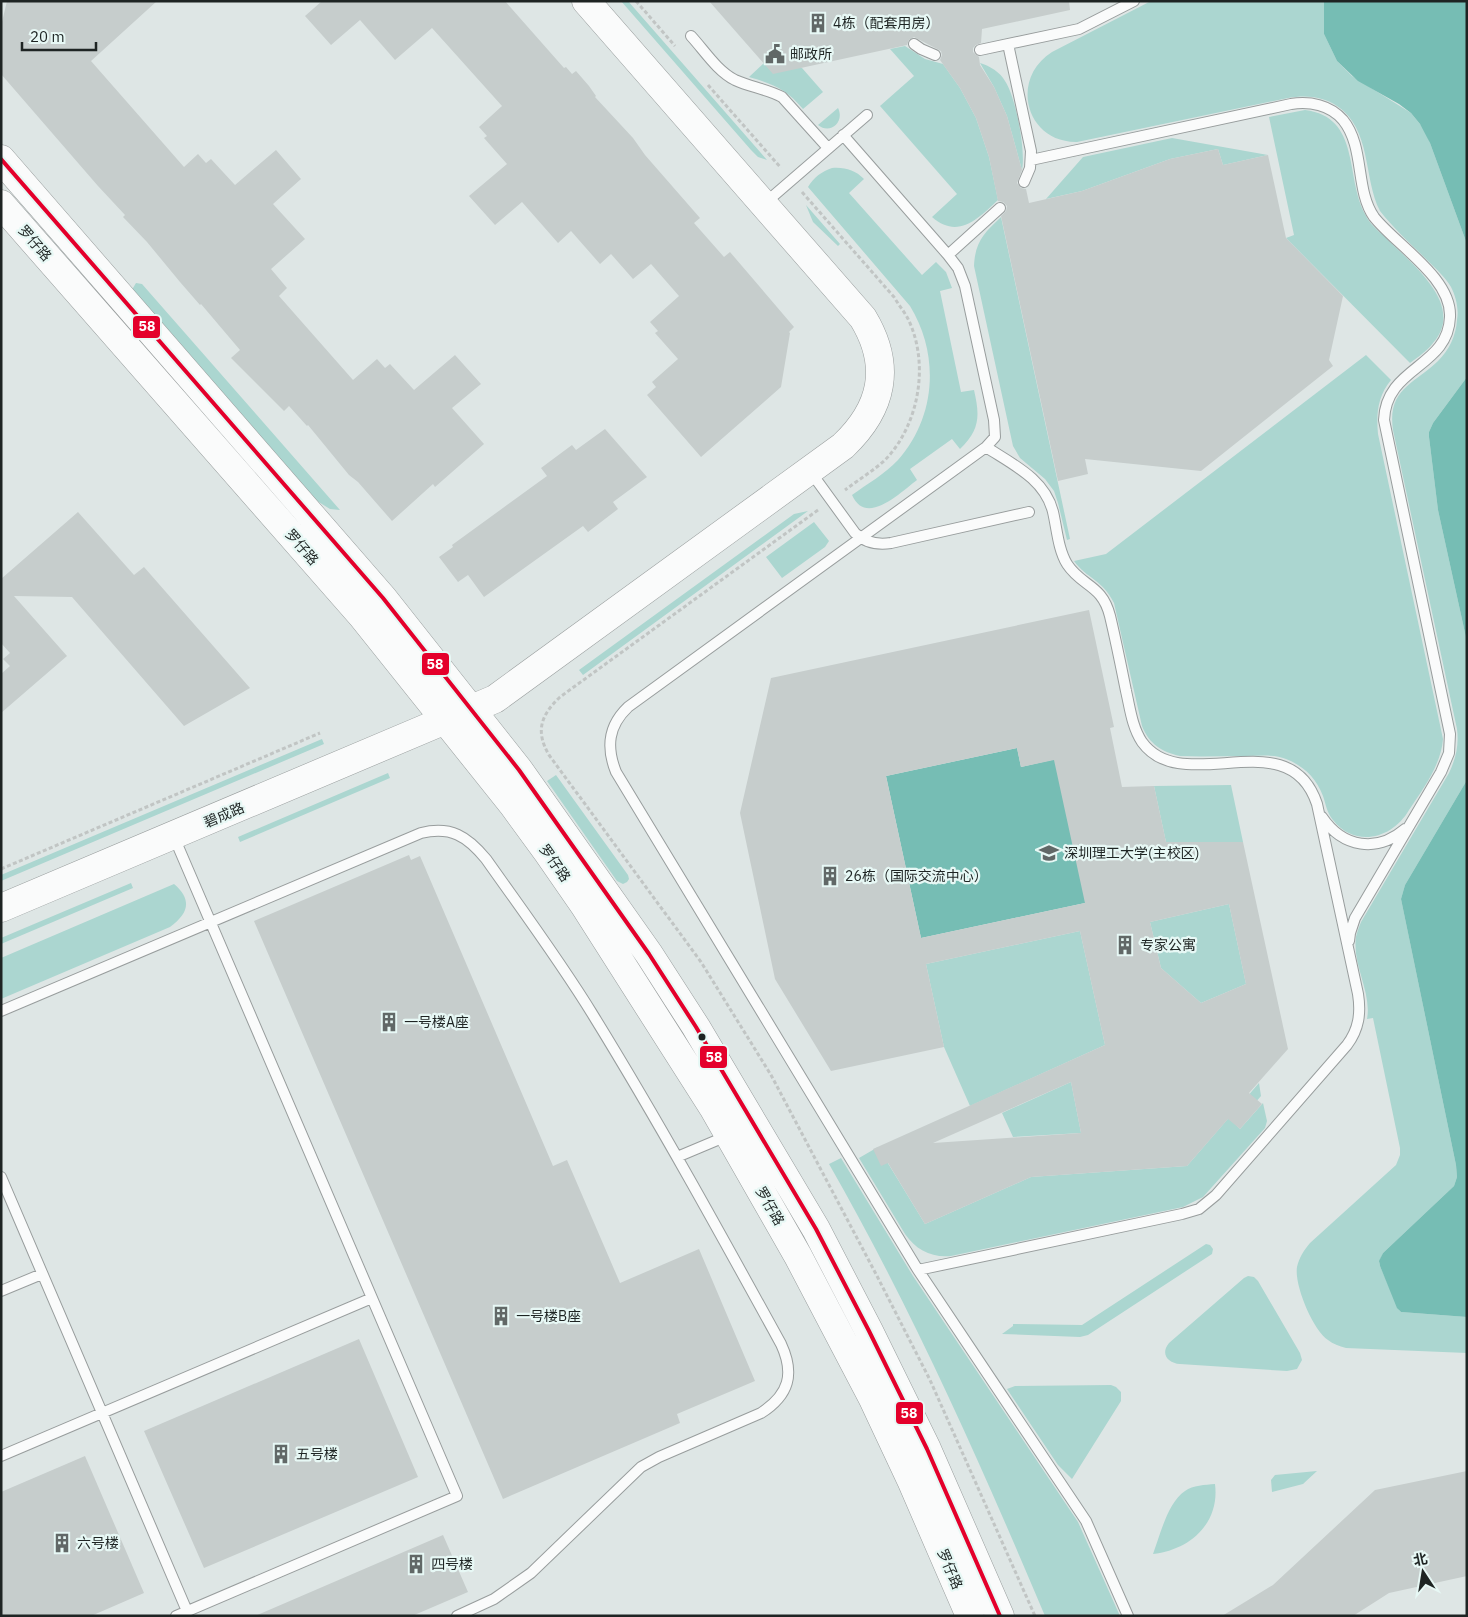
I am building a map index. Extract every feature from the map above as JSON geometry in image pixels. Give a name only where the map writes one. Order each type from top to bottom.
[{"type":"main road","name":"碧成路","points":[[1,908],[495,699],[843,446],[865,422],[875,402],[880,371],[879,358],[873,338],[863,318],[586,1]]},
{"type":"main road","name":"罗仔路","points":[[1,159],[376,590],[519,770],[649,954],[696,1027],[816,1229],[927,1449],[1000,1616]]},
{"type":"main road","name":"罗仔路","points":[[1,204],[362,616],[513,805],[553,860],[671,1040],[729,1135],[798,1256],[868,1391],[911,1480],[970,1616]]},
{"type":"lane","points":[[980,50],[1079,29],[1134,1]]},
{"type":"lane","points":[[691,36],[725,73],[734,79],[773,92],[782,98],[828,148]]},
{"type":"lane","points":[[914,44],[935,55]]},
{"type":"lane","points":[[1008,44],[1029,140],[1031,160],[1028,175],[1024,182]]},
{"type":"lane","points":[[1031,160],[1291,104],[1306,103],[1323,107],[1342,120],[1352,134],[1366,195],[1374,216],[1434,278],[1444,290],[1449,301],[1450,314],[1448,331],[1445,338],[1431,356],[1396,385],[1384,411],[1385,429],[1450,734],[1449,753],[1412,822],[1356,918],[1350,933],[1349,953]]},
{"type":"lane","points":[[764,204],[867,115]]},
{"type":"lane","points":[[843,135],[958,268],[963,279],[994,420],[995,436],[986,447],[628,707],[621,713],[610,735],[610,750],[616,772],[918,1270],[1086,1521],[1128,1616]]},
{"type":"lane","points":[[948,256],[1000,208]]},
{"type":"lane","points":[[986,447],[1032,478],[1045,492],[1050,503],[1060,547],[1067,563],[1078,576],[1093,586],[1106,603],[1135,728],[1146,748],[1165,760],[1181,763],[1262,763],[1284,766],[1300,776],[1310,786],[1322,818],[1336,834],[1360,844],[1385,842],[1400,834],[1412,822]]},
{"type":"lane","points":[[810,470],[852,528],[860,537],[873,543],[891,543],[1029,512]]},
{"type":"lane","points":[[918,1270],[1182,1214],[1205,1205],[1216,1195],[1352,1039],[1360,1010],[1358,994],[1317,804]]},
{"type":"lane","points":[[1,1012],[414,835],[435,830],[449,832],[463,836],[476,846],[593,1014],[677,1157],[781,1344],[789,1364],[786,1387],[779,1399],[761,1414],[659,1457],[641,1467],[531,1573],[494,1598],[457,1616]]},
{"type":"lane","points":[[174,836],[457,1496],[176,1616]]},
{"type":"lane","points":[[677,1157],[729,1135]]},
{"type":"lane","points":[[1,1177],[187,1611]]},
{"type":"lane","points":[[1,1291],[42,1274]]},
{"type":"lane","points":[[1,1456],[372,1298]]},
{"type":"path","points":[[586,679],[815,512]]},
{"type":"path","points":[[1,869],[320,733]]},
{"type":"shaded area","points":[[621,1],[628,1],[767,160],[758,157],[751,150]]},
{"type":"shaded area","points":[[1151,1],[1324,1],[1324,34],[1337,61],[1352,76],[1411,113],[1424,129],[1467,244],[1467,377],[1433,423],[1429,437],[1438,510],[1467,642],[1467,780],[1405,885],[1401,899],[1457,1177],[1454,1186],[1383,1253],[1379,1262],[1401,1312],[1467,1317],[1467,1353],[1346,1348],[1334,1344],[1322,1335],[1316,1327],[1298,1285],[1297,1275],[1299,1260],[1310,1243],[1396,1165],[1400,1155],[1373,1018],[1367,1019],[1367,999],[1357,958],[1356,937],[1361,922],[1449,773],[1458,741],[1393,430],[1392,416],[1398,396],[1438,361],[1449,347],[1456,326],[1457,303],[1453,291],[1446,280],[1397,231],[1380,211],[1371,184],[1362,141],[1356,127],[1337,106],[1325,100],[1307,97],[1288,98],[1077,142],[1060,140],[1046,132],[1035,121],[1029,108],[1028,93],[1031,78],[1039,64],[1052,52]]},
{"type":"shaded area","points":[[1324,1],[1467,1],[1467,244],[1430,143],[1420,124],[1411,113],[1399,104],[1358,81],[1337,61],[1324,34]]},
{"type":"shaded area","points":[[905,46],[925,59],[943,64],[960,88],[976,118],[989,157],[998,200],[968,224],[951,227],[942,224],[932,217],[957,194],[880,106],[914,76],[890,49]]},
{"type":"shaded area","points":[[764,63],[802,68],[823,92],[803,109],[779,88],[749,77]]},
{"type":"shaded area","points":[[980,63],[998,72],[1013,99],[1023,151],[1022,170],[1007,116],[994,87]]},
{"type":"shaded area","points":[[838,108],[840,118],[835,125],[827,129],[818,125]]},
{"type":"shaded area","points":[[1305,110],[1323,115],[1335,124],[1343,136],[1359,199],[1367,217],[1376,229],[1420,271],[1439,299],[1443,314],[1442,328],[1431,346],[1410,363],[1286,238],[1294,235],[1269,117]]},
{"type":"shaded area","points":[[1172,138],[1268,155],[1223,165],[1218,149],[1170,159],[1082,191],[1046,199],[1083,157]]},
{"type":"shaded area","points":[[832,168],[850,170],[864,179],[849,193],[922,275],[936,262],[946,272],[952,288],[940,291],[961,392],[974,390],[977,408],[975,429],[960,449],[952,439],[910,469],[917,480],[884,504],[866,508],[858,504],[852,495],[893,465],[911,443],[920,425],[926,405],[929,365],[920,325],[910,306],[808,187],[818,175]]},
{"type":"shaded area","points":[[806,205],[840,244],[838,246],[813,222]]},
{"type":"shaded area","points":[[1001,217],[1070,539],[1067,540],[1054,491],[1045,479],[1020,458],[1013,446],[974,266],[978,244]]},
{"type":"shaded area","points":[[136,283],[142,284],[340,510],[330,509],[317,501],[133,291]]},
{"type":"shaded area","points":[[1366,355],[1391,380],[1383,392],[1379,405],[1377,419],[1378,434],[1443,739],[1442,749],[1435,767],[1420,794],[1402,820],[1384,833],[1363,837],[1352,835],[1342,829],[1328,812],[1323,796],[1309,773],[1281,757],[1180,756],[1167,752],[1152,742],[1142,726],[1114,603],[1105,589],[1074,561],[1106,554]]},
{"type":"shaded area","points":[[1467,377],[1467,642],[1438,510],[1429,432],[1433,423]]},
{"type":"shaded area","points":[[808,511],[583,675],[579,670],[794,514]]},
{"type":"shaded area","points":[[814,522],[829,541],[825,547],[782,578],[766,557]]},
{"type":"shaded area","points":[[322,739],[324,744],[1,881],[1,875]]},
{"type":"shaded area","points":[[1017,748],[1021,767],[1082,753],[1085,903],[921,938],[886,776]]},
{"type":"shaded area","points":[[388,773],[390,778],[240,842],[238,837]]},
{"type":"shaded area","points":[[556,775],[628,875],[629,879],[627,882],[623,884],[617,881],[547,781]]},
{"type":"shaded area","points":[[1467,780],[1467,1317],[1401,1312],[1397,1308],[1379,1261],[1383,1253],[1454,1186],[1457,1177],[1401,899],[1405,885]]},
{"type":"shaded area","points":[[1231,785],[1243,842],[1166,842],[1154,786]]},
{"type":"shaded area","points":[[131,883],[133,888],[1,944],[1,938]]},
{"type":"shaded area","points":[[174,884],[184,896],[186,907],[181,917],[170,927],[1,999],[1,958]]},
{"type":"shaded area","points":[[1229,904],[1246,984],[1201,1003],[1161,968],[1150,922]]},
{"type":"shaded area","points":[[1080,931],[1105,1045],[970,1106],[944,1047],[926,964]]},
{"type":"shaded area","points":[[1071,1082],[1081,1133],[1013,1137],[1002,1113]]},
{"type":"shaded area","points":[[1259,1083],[1261,1096],[1236,1125],[1240,1129],[1263,1103],[1267,1121],[1265,1128],[1203,1197],[1183,1207],[951,1256],[937,1256],[925,1252],[909,1240],[859,1158],[878,1147],[925,1224],[1031,1177],[1187,1166]]},
{"type":"shaded area","points":[[841,1158],[913,1276],[1078,1522],[1120,1616],[1045,1616],[996,1501],[917,1330],[829,1164]]},
{"type":"shaded area","points":[[1206,1244],[1210,1245],[1213,1249],[1212,1254],[1088,1335],[1080,1337],[1002,1334],[1013,1324],[1082,1325]]},
{"type":"shaded area","points":[[1248,1276],[1254,1277],[1258,1281],[1300,1353],[1302,1360],[1297,1369],[1287,1371],[1180,1364],[1169,1360],[1165,1351],[1169,1343]]},
{"type":"shaded area","points":[[1111,1385],[1121,1392],[1121,1401],[1072,1479],[1058,1465],[1007,1389],[1015,1386]]},
{"type":"shaded area","points":[[1317,1471],[1303,1484],[1272,1492],[1271,1480],[1275,1475]]},
{"type":"shaded area","points":[[1215,1484],[1213,1511],[1200,1532],[1179,1547],[1153,1554],[1169,1511],[1179,1496],[1192,1488]]},
{"type":"building","points":[[7,1],[157,1],[91,61],[184,167],[198,154],[206,163],[211,159],[235,185],[276,150],[301,179],[273,204],[305,239],[271,269],[287,288],[279,296],[353,380],[377,359],[385,368],[390,364],[414,390],[455,355],[481,384],[452,408],[484,444],[435,487],[433,484],[392,521],[358,482],[349,475],[308,425],[289,406],[284,411],[231,358],[240,350],[1,74],[1,26]]},
{"type":"building","points":[[322,1],[505,1],[564,68],[566,67],[572,74],[576,71],[589,86],[595,97],[633,138],[645,155],[700,218],[694,223],[724,257],[730,252],[794,327],[789,332],[781,387],[701,457],[647,395],[656,387],[652,382],[678,359],[655,333],[658,331],[650,322],[679,296],[651,264],[633,279],[611,254],[600,264],[571,231],[558,243],[522,202],[495,225],[469,196],[507,164],[484,138],[487,136],[479,127],[502,106],[432,28],[395,60],[360,20],[331,45],[305,16]]},
{"type":"building","points":[[709,1],[1069,1],[1070,10],[982,29],[981,43],[973,48],[973,52],[979,57],[980,65],[994,87],[1007,116],[1022,170],[1017,183],[1021,188],[1026,189],[1029,203],[1082,191],[1170,159],[1218,149],[1223,165],[1268,155],[1286,238],[1343,296],[1329,360],[1333,366],[1201,471],[1085,459],[1088,474],[1058,481],[1001,216],[1006,211],[1007,206],[1003,202],[998,201],[989,157],[976,118],[960,88],[940,60],[941,51],[914,37],[909,40],[907,45],[773,74]]},
{"type":"building","points":[[605,429],[647,477],[613,502],[618,509],[588,532],[583,526],[484,597],[468,575],[458,582],[439,557],[453,547],[452,545],[547,476],[541,468],[572,445],[576,450]]},
{"type":"building","points":[[78,512],[134,575],[144,567],[250,688],[184,726],[72,597],[14,596],[67,656],[1,713],[1,674],[10,666],[3,659],[10,653],[1,643],[1,579]]},
{"type":"building","points":[[1089,610],[1114,727],[1110,728],[1122,787],[1154,786],[1166,842],[1243,842],[1288,1049],[1249,1093],[1262,1104],[1240,1129],[1228,1119],[1187,1166],[1031,1177],[925,1224],[888,1163],[881,1166],[873,1149],[1105,1045],[1080,931],[926,964],[944,1047],[831,1071],[775,979],[740,813],[771,678]],"holes":[[[1017,748],[1021,767],[1054,760],[1085,903],[921,938],[886,776]],[[1229,904],[1246,984],[1201,1003],[1161,968],[1150,922]],[[1071,1082],[1081,1133],[933,1143]]]},
{"type":"building","points":[[409,855],[411,860],[420,856],[553,1166],[567,1160],[620,1283],[699,1249],[755,1381],[677,1414],[680,1423],[503,1499],[254,921]]},
{"type":"building","name":"五号楼","points":[[359,1339],[418,1477],[204,1568],[144,1431]]},
{"type":"building","name":"六号楼","points":[[85,1456],[144,1593],[91,1616],[1,1616],[1,1492]]},
{"type":"building","points":[[1467,1471],[1467,1576],[1389,1593],[1353,1616],[1222,1616],[1273,1585],[1375,1490]]},
{"type":"building","name":"四号楼","points":[[443,1535],[468,1592],[412,1616],[255,1616]]},
{"type":"transit line","name":"58","points":[[1,159],[383,598],[519,770],[649,954],[696,1027],[816,1229],[927,1449],[1000,1616]]},
{"type":"place","name":"4栋（配套用房）","points":[[818,23]]},
{"type":"place","name":"邮政所","points":[[775,54]]},
{"type":"place","name":"深圳理工大学(主校区)","points":[[1049,853]]},
{"type":"place","name":"26栋（国际交流中心）","points":[[830,876]]},
{"type":"place","name":"专家公寓","points":[[1125,945]]},
{"type":"place","name":"一号楼A座","points":[[389,1022]]},
{"type":"place","name":"一号楼B座","points":[[501,1316]]},
{"type":"place","name":"五号楼","points":[[281,1454]]},
{"type":"place","name":"六号楼","points":[[62,1543]]},
{"type":"place","name":"四号楼","points":[[416,1564]]}]
